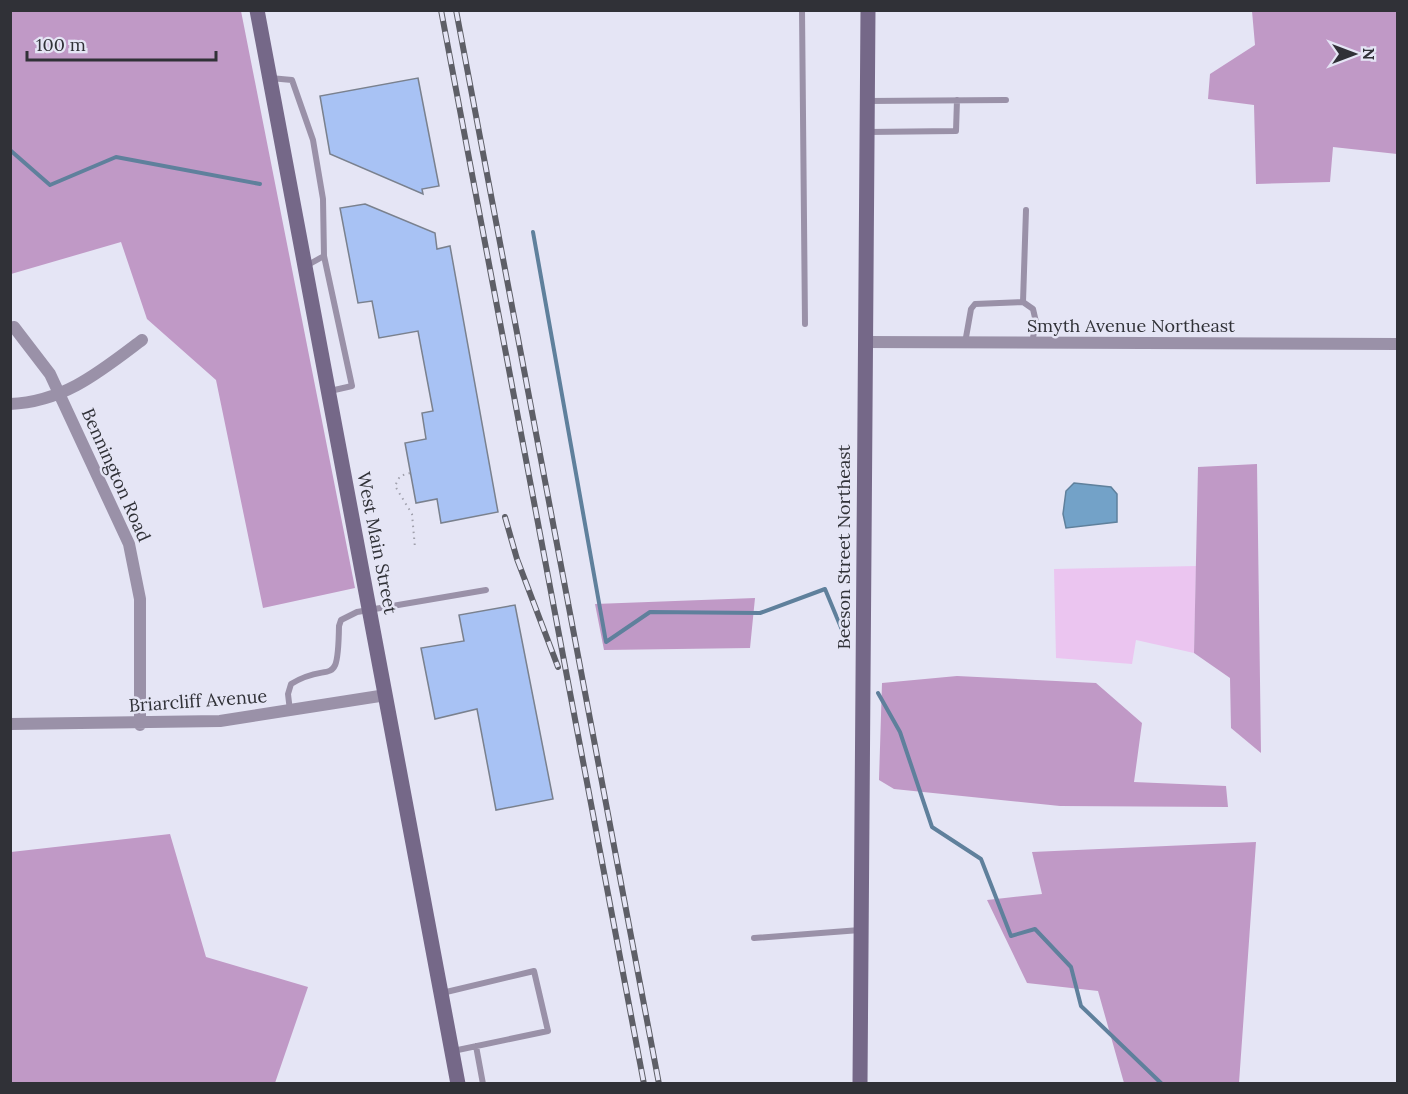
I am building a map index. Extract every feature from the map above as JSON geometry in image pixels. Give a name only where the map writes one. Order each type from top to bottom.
[{"type":"street","name":"West Main Street","points":[[257,10],[458,1083]]},
{"type":"street","name":"Beeson Street Northeast","points":[[860,1083],[868,10]]},
{"type":"street","name":"Bennington Road","points":[[14,327],[40,358],[60,394],[114,508],[133,559],[141,628],[140,725]]},
{"type":"street","points":[[10,404],[41,400],[89,380],[142,340]]},
{"type":"street","name":"Smyth Avenue Northeast","points":[[865,342],[1398,344]]},
{"type":"street","name":"Briarcliff Avenue","points":[[10,724],[140,725],[219,722],[386,695]]},
{"type":"lane","points":[[802,10],[805,324]]},
{"type":"lane","points":[[270,78],[292,80],[313,140],[323,199],[324,256],[352,386],[329,392]]},
{"type":"lane","points":[[867,132],[956,131],[957,100]]},
{"type":"lane","points":[[867,101],[1006,100]]},
{"type":"lane","points":[[1023,302],[1026,210]]},
{"type":"lane","points":[[306,266],[324,256]]},
{"type":"lane","points":[[965,344],[971,309],[975,304],[1023,302],[1033,309],[1036,322],[1032,344]]},
{"type":"lane","points":[[290,711],[288,694],[291,684],[299,679],[327,674],[335,668],[341,620],[370,609],[486,590]]},
{"type":"lane","points":[[754,938],[861,930]]},
{"type":"lane","points":[[442,994],[534,971],[548,1031],[452,1051]]},
{"type":"lane","points":[[476,1046],[483,1083]]},
{"type":"path","points":[[411,473],[400,476],[395,486],[412,514],[415,548]]},
{"type":"shaded area","points":[[11,10],[241,11],[355,588],[263,608],[216,380],[147,319],[121,242],[11,274]]},
{"type":"shaded area","points":[[1252,11],[1397,11],[1397,154],[1333,147],[1330,182],[1256,184],[1254,105],[1208,99],[1210,74],[1255,45]]},
{"type":"shaded area","points":[[1257,464],[1261,753],[1231,728],[1230,678],[1194,653],[1198,467]]},
{"type":"shaded area","points":[[1196,566],[1194,653],[1136,640],[1132,664],[1056,658],[1054,569]]},
{"type":"shaded area","points":[[755,598],[750,648],[604,650],[595,604]]},
{"type":"shaded area","points":[[957,676],[1096,683],[1142,723],[1134,782],[1226,786],[1228,807],[1060,806],[894,789],[879,780],[882,683]]},
{"type":"shaded area","points":[[170,834],[206,957],[308,987],[275,1083],[11,1083],[11,852]]},
{"type":"shaded area","points":[[1256,842],[1239,1083],[1124,1083],[1098,991],[1027,983],[987,900],[1042,894],[1032,852]]},
{"type":"water","points":[[1074,483],[1111,487],[1117,494],[1117,522],[1066,528],[1063,514],[1066,491]]},
{"type":"building","points":[[418,78],[439,186],[422,189],[423,194],[330,154],[320,96]]},
{"type":"building","points":[[365,204],[435,233],[437,249],[450,246],[498,512],[441,523],[437,499],[416,503],[405,443],[426,439],[422,413],[433,411],[418,331],[379,338],[372,301],[358,303],[340,208]]},
{"type":"building","points":[[515,605],[553,799],[496,810],[477,709],[435,719],[421,648],[464,641],[459,615]]},
{"type":"waterway","points":[[10,150],[50,185],[116,157],[260,184]]},
{"type":"waterway","points":[[533,232],[606,642],[650,612],[760,613],[825,589],[847,642]]},
{"type":"waterway","points":[[878,693],[900,732],[932,827],[981,859],[1011,936],[1035,929],[1071,967],[1081,1006],[1162,1084]]},
{"type":"railway","points":[[441,10],[644,1084]]},
{"type":"railway","points":[[456,10],[659,1084]]},
{"type":"railway","points":[[505,517],[517,559],[558,667]]}]
